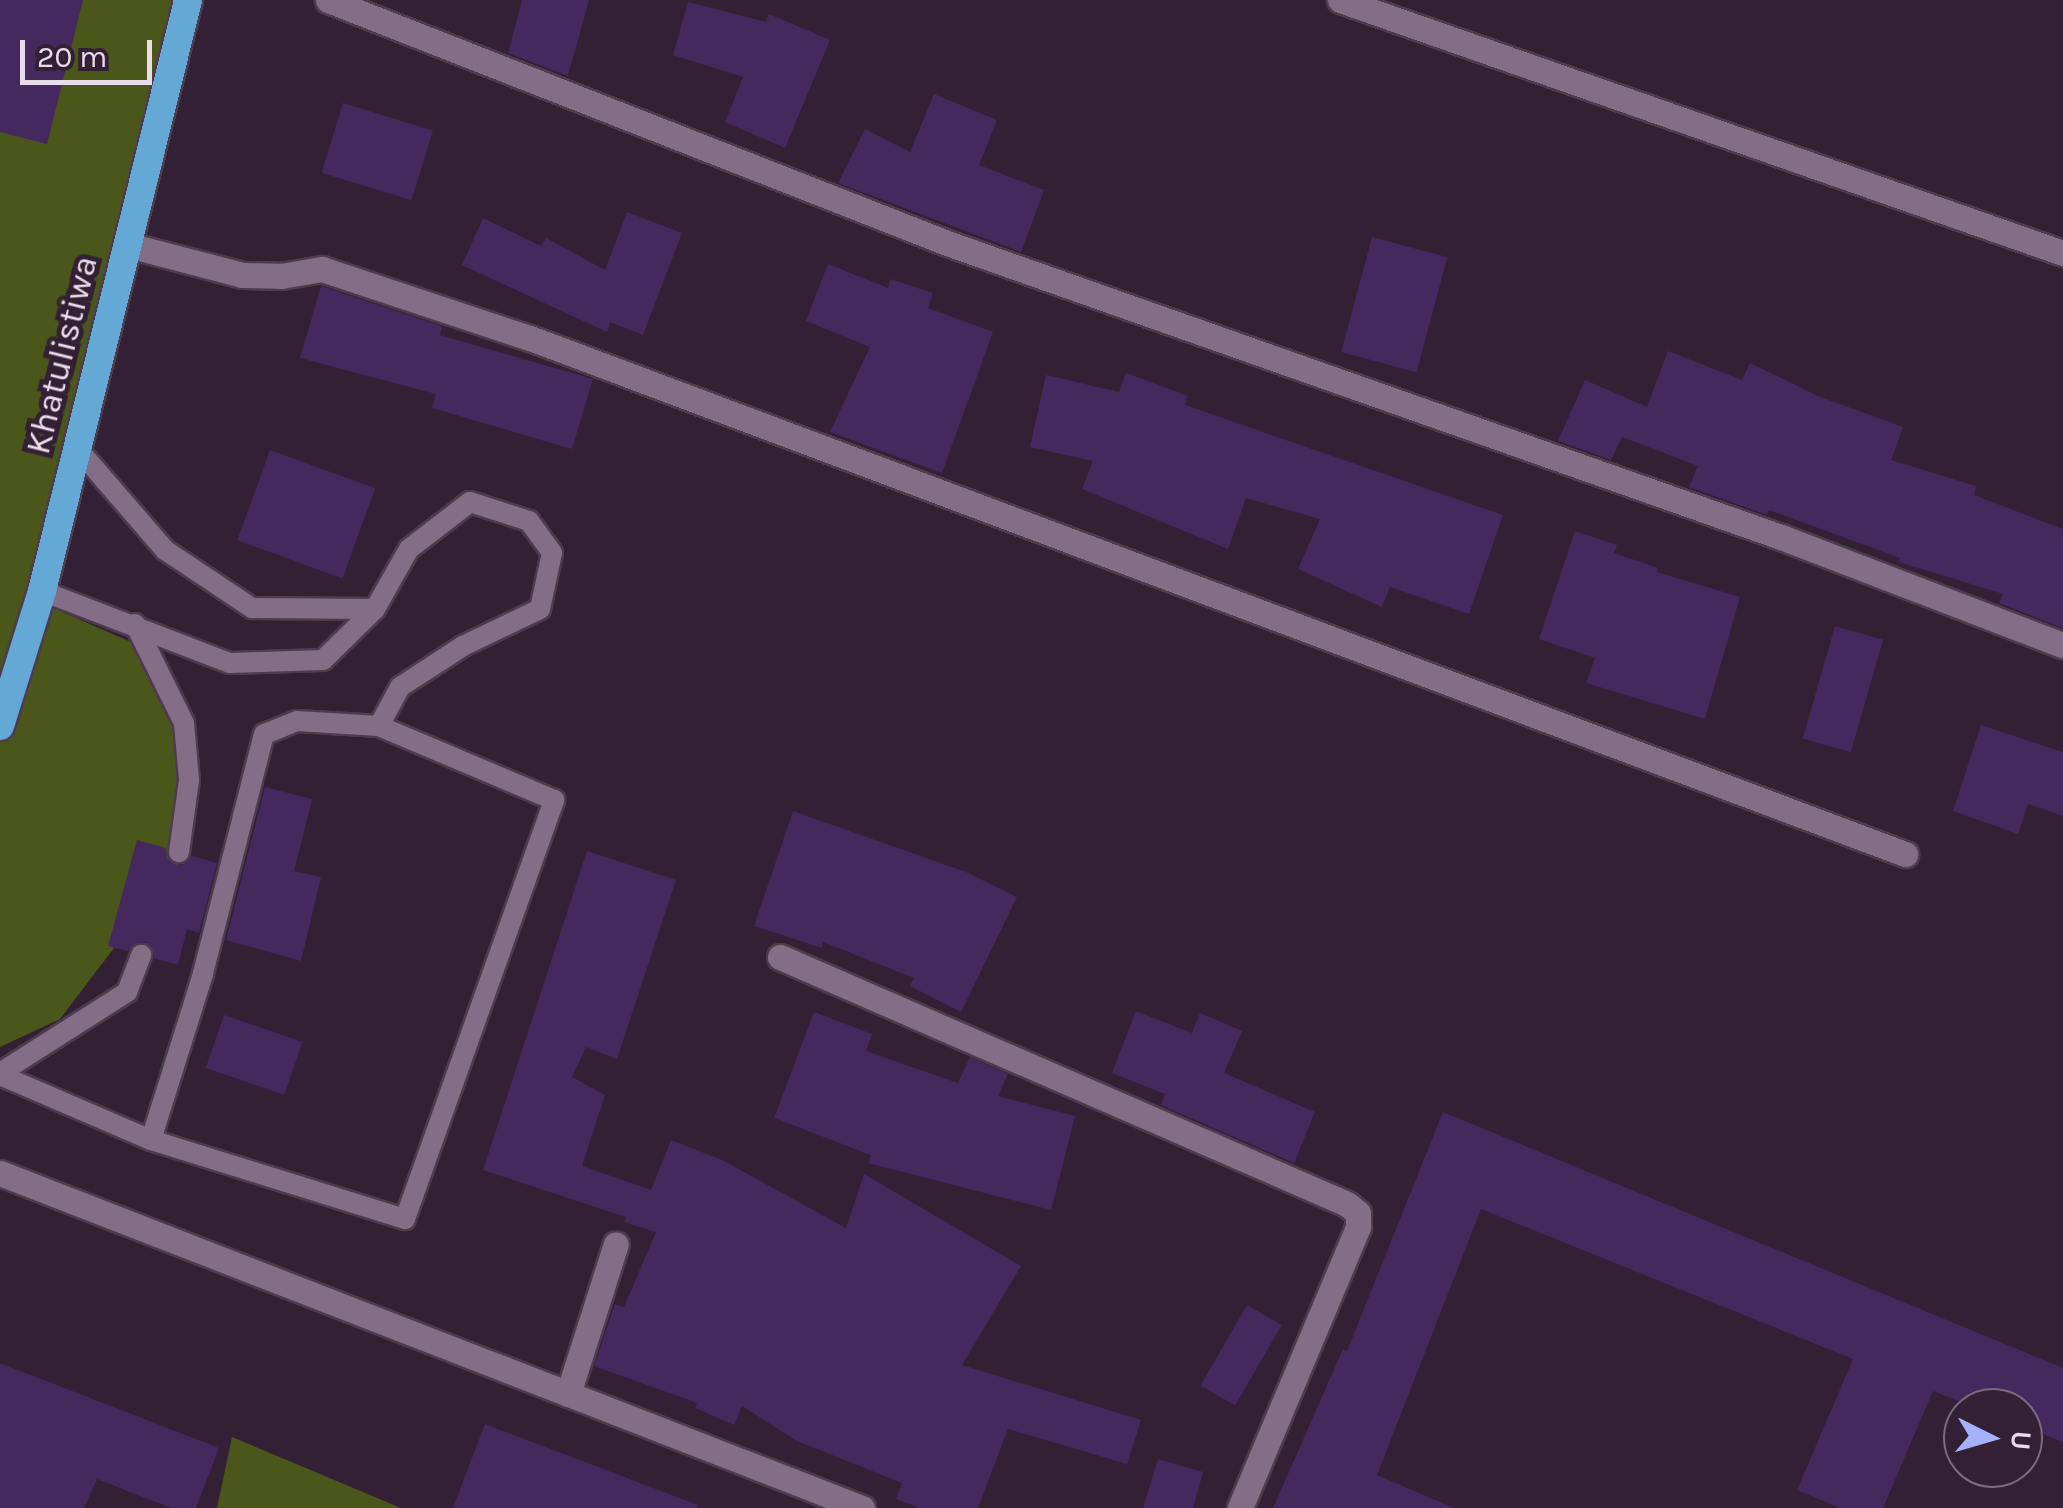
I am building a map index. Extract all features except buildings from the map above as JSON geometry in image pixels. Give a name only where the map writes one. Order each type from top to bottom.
[{"type":"highway","name":"Khatulistiwa","points":[[0,726],[42,591],[188,0]]},
{"type":"street","points":[[328,0],[947,242],[1781,538],[2063,645]]},
{"type":"street","points":[[1340,0],[2063,253]]},
{"type":"street","points":[[128,245],[242,275],[281,276],[322,269],[530,338],[1905,854]]},
{"type":"street","points":[[780,956],[1347,1204],[1358,1213],[1358,1227],[1240,1508]]},
{"type":"street","points":[[0,1173],[862,1508]]},
{"type":"street","points":[[568,1394],[616,1244]]},
{"type":"lane","points":[[78,448],[165,550],[252,608],[375,609]]},
{"type":"lane","points":[[42,591],[230,663],[323,660],[375,609],[409,549],[470,502],[529,521],[552,553],[540,608],[463,646],[400,687],[380,726]]},
{"type":"lane","points":[[135,624],[184,722],[190,780],[180,852]]},
{"type":"lane","points":[[0,1074],[151,1140],[405,1219],[554,800],[380,726],[297,720],[264,734],[204,974],[151,1140]]},
{"type":"lane","points":[[0,1074],[127,992],[141,955]]},
{"type":"green space","points":[[0,0],[201,0],[26,596],[140,646],[195,738],[184,856],[60,1019],[0,1047]]},
{"type":"green space","points":[[232,1437],[401,1508],[217,1508]]}]
